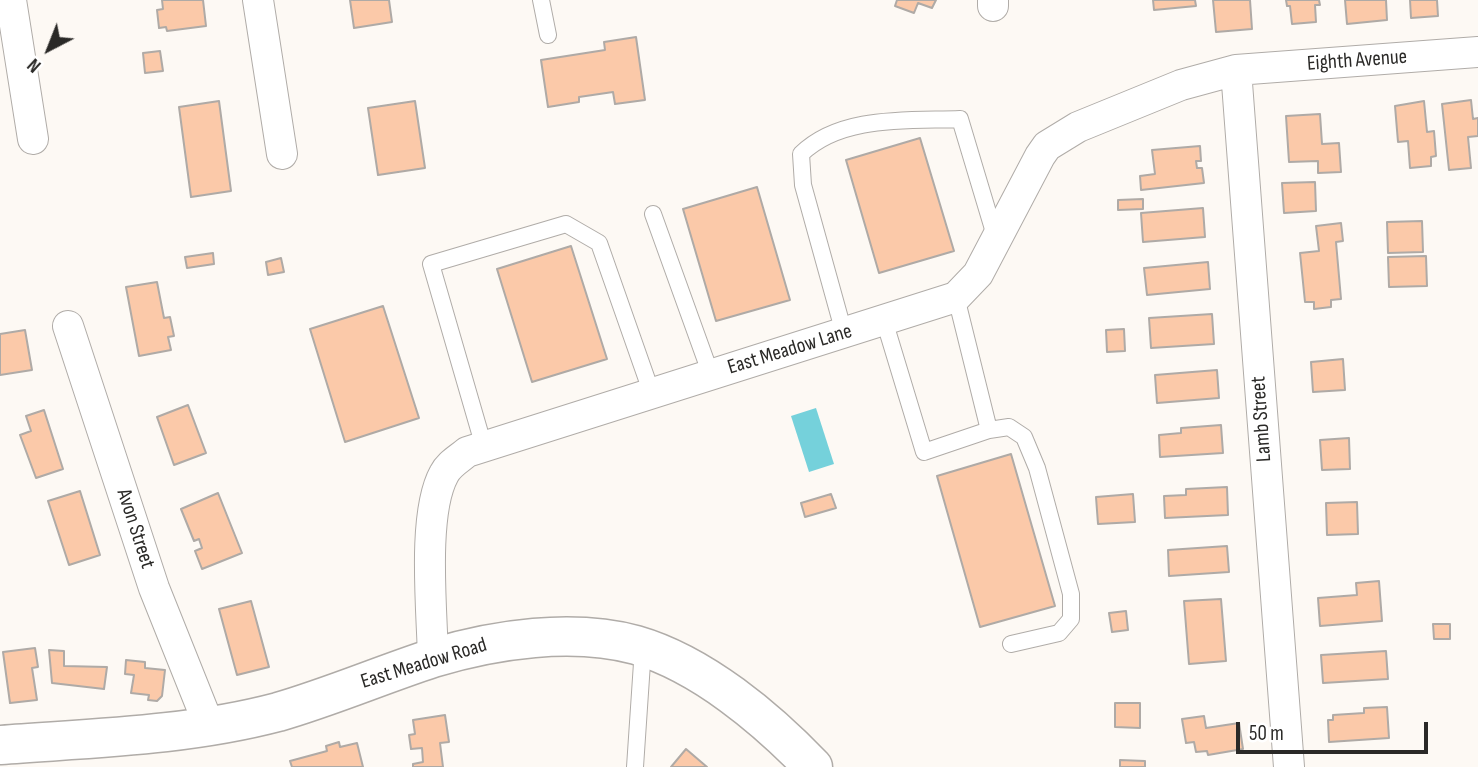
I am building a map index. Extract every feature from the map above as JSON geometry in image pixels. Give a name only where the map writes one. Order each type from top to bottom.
[{"type":"street","points":[[11,0],[33,139]]},
{"type":"street","points":[[258,0],[282,155]]},
{"type":"street","name":"Eighth Avenue","points":[[1236,70],[1478,52]]},
{"type":"street","points":[[956,298],[978,274],[1030,171],[1047,146],[1058,138],[1181,85],[1236,70]]},
{"type":"street","name":"Lamb Street","points":[[1236,70],[1289,767]]},
{"type":"street","name":"East Meadow Lane","points":[[433,658],[431,549],[437,492],[449,466],[467,453],[956,298]]},
{"type":"street","name":"Avon Street","points":[[68,326],[154,588],[210,729]]},
{"type":"street","name":"East Meadow Road","points":[[0,745],[210,729],[280,711],[433,658],[498,642],[550,636],[603,639],[643,648],[722,689],[751,709],[813,767]]},
{"type":"lane","points":[[541,0],[548,35]]},
{"type":"lane","points":[[844,333],[803,185],[802,154],[814,141],[845,129],[883,122],[960,119],[996,239]]},
{"type":"lane","points":[[653,215],[711,375]]},
{"type":"lane","points":[[484,447],[431,264],[566,224],[599,243],[652,394]]},
{"type":"lane","points":[[956,298],[989,430]]},
{"type":"lane","points":[[884,320],[924,452],[989,430],[1009,427],[1024,437],[1037,468],[1071,594],[1071,619],[1059,633],[1011,644]]},
{"type":"lane","points":[[635,767],[643,648]]},
{"type":"water","points":[[816,408],[834,464],[809,472],[791,416]]},
{"type":"building","points":[[162,0],[203,0],[206,26],[167,31],[166,27],[159,28],[157,10],[163,9]]},
{"type":"building","points":[[350,0],[389,0],[392,22],[354,28]]},
{"type":"building","points":[[897,0],[936,0],[932,8],[918,3],[914,13],[895,6]]},
{"type":"building","points":[[1153,0],[1195,0],[1196,6],[1154,10]]},
{"type":"building","points":[[1213,0],[1250,0],[1252,29],[1216,32]]},
{"type":"building","points":[[1286,0],[1319,0],[1320,5],[1315,5],[1316,22],[1292,24],[1290,6],[1287,6]]},
{"type":"building","points":[[1345,0],[1386,0],[1387,20],[1347,24]]},
{"type":"building","points":[[1410,0],[1437,0],[1438,16],[1411,18]]},
{"type":"building","points":[[636,37],[645,100],[615,104],[613,92],[579,97],[579,102],[548,107],[541,60],[605,50],[604,42]]},
{"type":"building","points":[[160,51],[163,71],[145,73],[143,53]]},
{"type":"building","points":[[1471,100],[1473,119],[1478,118],[1478,136],[1468,137],[1471,168],[1449,170],[1442,104]]},
{"type":"building","points":[[219,101],[231,191],[191,197],[179,107]]},
{"type":"building","points":[[415,101],[425,168],[378,175],[368,108]]},
{"type":"building","points":[[1424,101],[1427,132],[1434,131],[1436,156],[1431,157],[1431,166],[1410,168],[1408,141],[1398,142],[1395,106]]},
{"type":"building","points":[[1320,114],[1322,144],[1339,143],[1341,172],[1318,173],[1318,161],[1289,162],[1286,116]]},
{"type":"building","points":[[920,138],[954,251],[879,273],[846,160]]},
{"type":"building","points":[[1200,146],[1201,161],[1196,161],[1197,168],[1202,168],[1204,183],[1141,190],[1140,176],[1155,174],[1152,150]]},
{"type":"building","points":[[1315,182],[1316,211],[1284,213],[1282,183]]},
{"type":"building","points":[[757,187],[790,300],[716,321],[683,209]]},
{"type":"building","points":[[1143,199],[1143,209],[1118,210],[1118,200]]},
{"type":"building","points":[[1203,208],[1205,237],[1143,242],[1141,213]]},
{"type":"building","points":[[1422,221],[1423,252],[1388,253],[1387,222]]},
{"type":"building","points":[[1341,223],[1343,241],[1336,242],[1341,299],[1331,300],[1331,307],[1314,309],[1314,302],[1305,302],[1300,253],[1319,251],[1316,226]]},
{"type":"building","points":[[571,246],[607,359],[532,382],[497,269]]},
{"type":"building","points":[[213,253],[214,264],[187,268],[185,257]]},
{"type":"building","points":[[1426,256],[1427,286],[1389,287],[1388,257]]},
{"type":"building","points":[[281,258],[284,272],[268,275],[266,262]]},
{"type":"building","points":[[1208,262],[1210,289],[1147,295],[1144,268]]},
{"type":"building","points":[[157,282],[164,318],[170,317],[174,336],[168,337],[171,350],[139,356],[126,287]]},
{"type":"building","points":[[383,306],[419,418],[345,442],[310,329]]},
{"type":"building","points":[[1212,314],[1214,344],[1151,348],[1149,318]]},
{"type":"building","points":[[1124,329],[1125,351],[1107,352],[1106,330]]},
{"type":"building","points":[[25,330],[32,370],[0,375],[0,334]]},
{"type":"building","points":[[1343,359],[1345,390],[1313,392],[1311,362]]},
{"type":"building","points":[[1217,370],[1219,398],[1157,403],[1155,375]]},
{"type":"building","points":[[188,405],[206,453],[174,465],[157,417]]},
{"type":"building","points":[[44,410],[63,469],[36,478],[20,435],[31,431],[26,416]]},
{"type":"building","points":[[1221,425],[1223,453],[1160,457],[1159,435],[1181,433],[1181,428]]},
{"type":"building","points":[[1349,438],[1350,469],[1322,470],[1320,440]]},
{"type":"building","points":[[1011,454],[1055,606],[980,627],[937,476]]},
{"type":"building","points":[[1227,487],[1228,515],[1165,518],[1164,496],[1186,495],[1186,489]]},
{"type":"building","points":[[80,491],[100,555],[69,565],[48,501]]},
{"type":"building","points":[[218,493],[242,553],[202,569],[195,551],[202,548],[199,539],[194,541],[181,509]]},
{"type":"building","points":[[831,494],[836,508],[805,517],[801,503]]},
{"type":"building","points":[[1133,494],[1135,522],[1098,524],[1096,497]]},
{"type":"building","points":[[1357,502],[1358,534],[1327,535],[1326,503]]},
{"type":"building","points":[[1227,546],[1229,572],[1169,576],[1168,550]]},
{"type":"building","points":[[1379,581],[1382,621],[1320,626],[1318,598],[1357,595],[1356,583]]},
{"type":"building","points":[[1221,599],[1226,661],[1189,664],[1184,601]]},
{"type":"building","points":[[251,601],[269,667],[237,675],[219,609]]},
{"type":"building","points":[[1126,611],[1128,630],[1112,632],[1109,613]]},
{"type":"building","points":[[1433,624],[1450,624],[1450,639],[1434,639]]},
{"type":"building","points":[[35,648],[38,667],[32,668],[37,700],[10,703],[3,652]]},
{"type":"building","points":[[49,650],[64,651],[64,666],[107,667],[104,689],[52,683]]},
{"type":"building","points":[[1386,651],[1388,679],[1323,683],[1321,655]]},
{"type":"building","points":[[126,660],[145,662],[145,668],[165,670],[162,696],[157,701],[148,700],[149,695],[131,693],[134,675],[125,674]]},
{"type":"building","points":[[1115,703],[1140,703],[1140,728],[1115,727]]},
{"type":"building","points":[[1387,707],[1389,738],[1329,742],[1328,720],[1333,720],[1333,715],[1364,713],[1364,708]]},
{"type":"building","points":[[445,715],[449,742],[440,743],[443,767],[413,767],[413,764],[423,762],[422,748],[411,749],[409,735],[415,734],[413,720]]},
{"type":"building","points":[[1204,716],[1206,728],[1239,723],[1243,749],[1208,755],[1207,751],[1196,752],[1194,742],[1186,743],[1182,719]]},
{"type":"building","points":[[339,742],[340,747],[357,743],[363,767],[292,767],[290,761],[327,751],[326,746]]},
{"type":"building","points":[[686,749],[707,767],[671,767]]},
{"type":"building","points":[[1120,760],[1145,761],[1145,767],[1120,767]]}]
